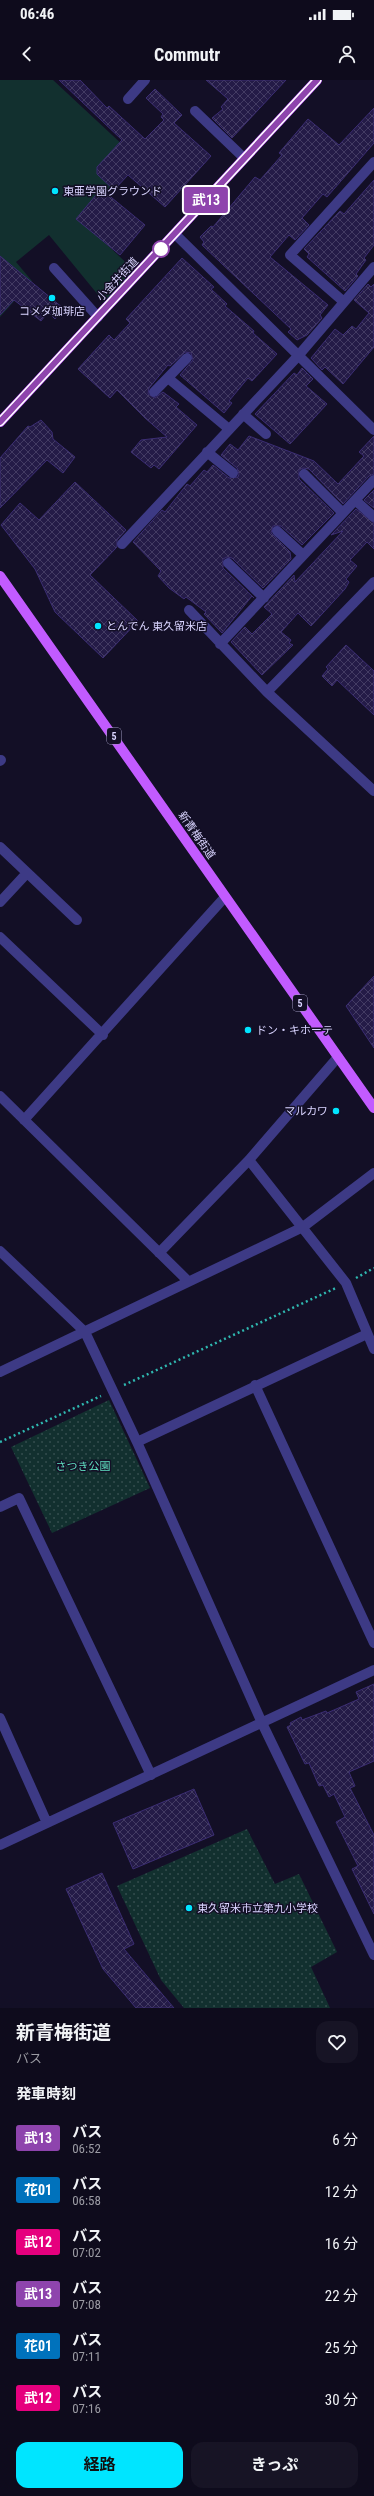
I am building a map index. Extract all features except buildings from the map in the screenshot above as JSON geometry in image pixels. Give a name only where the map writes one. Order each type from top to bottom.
[{"type":"main road","name":"小金井街道","points":[[0,422],[317,80]]},
{"type":"main road","name":"新青梅街道","points":[[0,576],[374,1108]]},
{"type":"street","points":[[128,99],[145,80]]},
{"type":"street","points":[[195,111],[244,158]]},
{"type":"street","points":[[344,302],[290,255],[374,162]]},
{"type":"street","points":[[175,234],[374,430]]},
{"type":"street","points":[[122,544],[298,356],[374,267]]},
{"type":"street","points":[[54,268],[98,317]]},
{"type":"street","points":[[154,392],[186,358]]},
{"type":"street","points":[[168,378],[229,429]]},
{"type":"street","points":[[243,414],[266,434]]},
{"type":"street","points":[[208,452],[233,473]]},
{"type":"street","points":[[304,474],[344,513]]},
{"type":"street","points":[[220,644],[374,480]]},
{"type":"street","points":[[355,500],[374,517]]},
{"type":"street","points":[[277,531],[303,555]]},
{"type":"street","points":[[228,563],[264,598]]},
{"type":"street","points":[[267,692],[374,582]]},
{"type":"street","points":[[189,610],[267,692],[374,791]]},
{"type":"street","points":[[0,847],[77,920]]},
{"type":"street","points":[[0,902],[28,873]]},
{"type":"street","points":[[24,1120],[103,1035],[225,897]]},
{"type":"street","points":[[0,937],[103,1035]]},
{"type":"street","points":[[160,1253],[249,1160],[338,1057]]},
{"type":"street","points":[[0,1096],[188,1281]]},
{"type":"street","points":[[249,1160],[346,1283],[374,1349]]},
{"type":"street","points":[[0,1372],[303,1227],[374,1173]]},
{"type":"street","points":[[0,1251],[85,1332],[137,1442],[262,1723],[374,1955]]},
{"type":"street","points":[[137,1442],[255,1385],[367,1334]]},
{"type":"street","points":[[255,1385],[374,1643]]},
{"type":"street","points":[[0,1507],[19,1498],[151,1775]]},
{"type":"street","points":[[0,1845],[374,1670]]},
{"type":"street","points":[[0,1718],[47,1823]]},
{"type":"path","points":[[0,1442],[346,1283],[374,1268]]},
{"type":"green space","name":"東亜学園グラウンド","points":[[0,80],[53,80],[140,161],[81,220],[138,274],[108,307],[49,235],[16,262],[32,281],[0,317]]},
{"type":"green space","name":"さつき公園","points":[[109,1400],[150,1488],[52,1533],[11,1447]]},
{"type":"green space","points":[[247,1829],[275,1884],[299,1874],[337,1952],[311,1967],[330,2008],[184,2008],[161,1980],[117,1886]]},
{"type":"bus line","name":"武13","points":[[0,422],[317,80]]},
{"type":"place","name":"東亜学園グラウンド","points":[[55,191]]},
{"type":"place","name":"コメダ珈琲店","points":[[52,298]]},
{"type":"place","name":"とんでん 東久留米店","points":[[98,626]]},
{"type":"place","name":"ドン・キホーテ","points":[[248,1030]]},
{"type":"place","name":"マルカワ","points":[[336,1111]]},
{"type":"place","name":"東久留米市立第九小学校","points":[[189,1908]]}]
